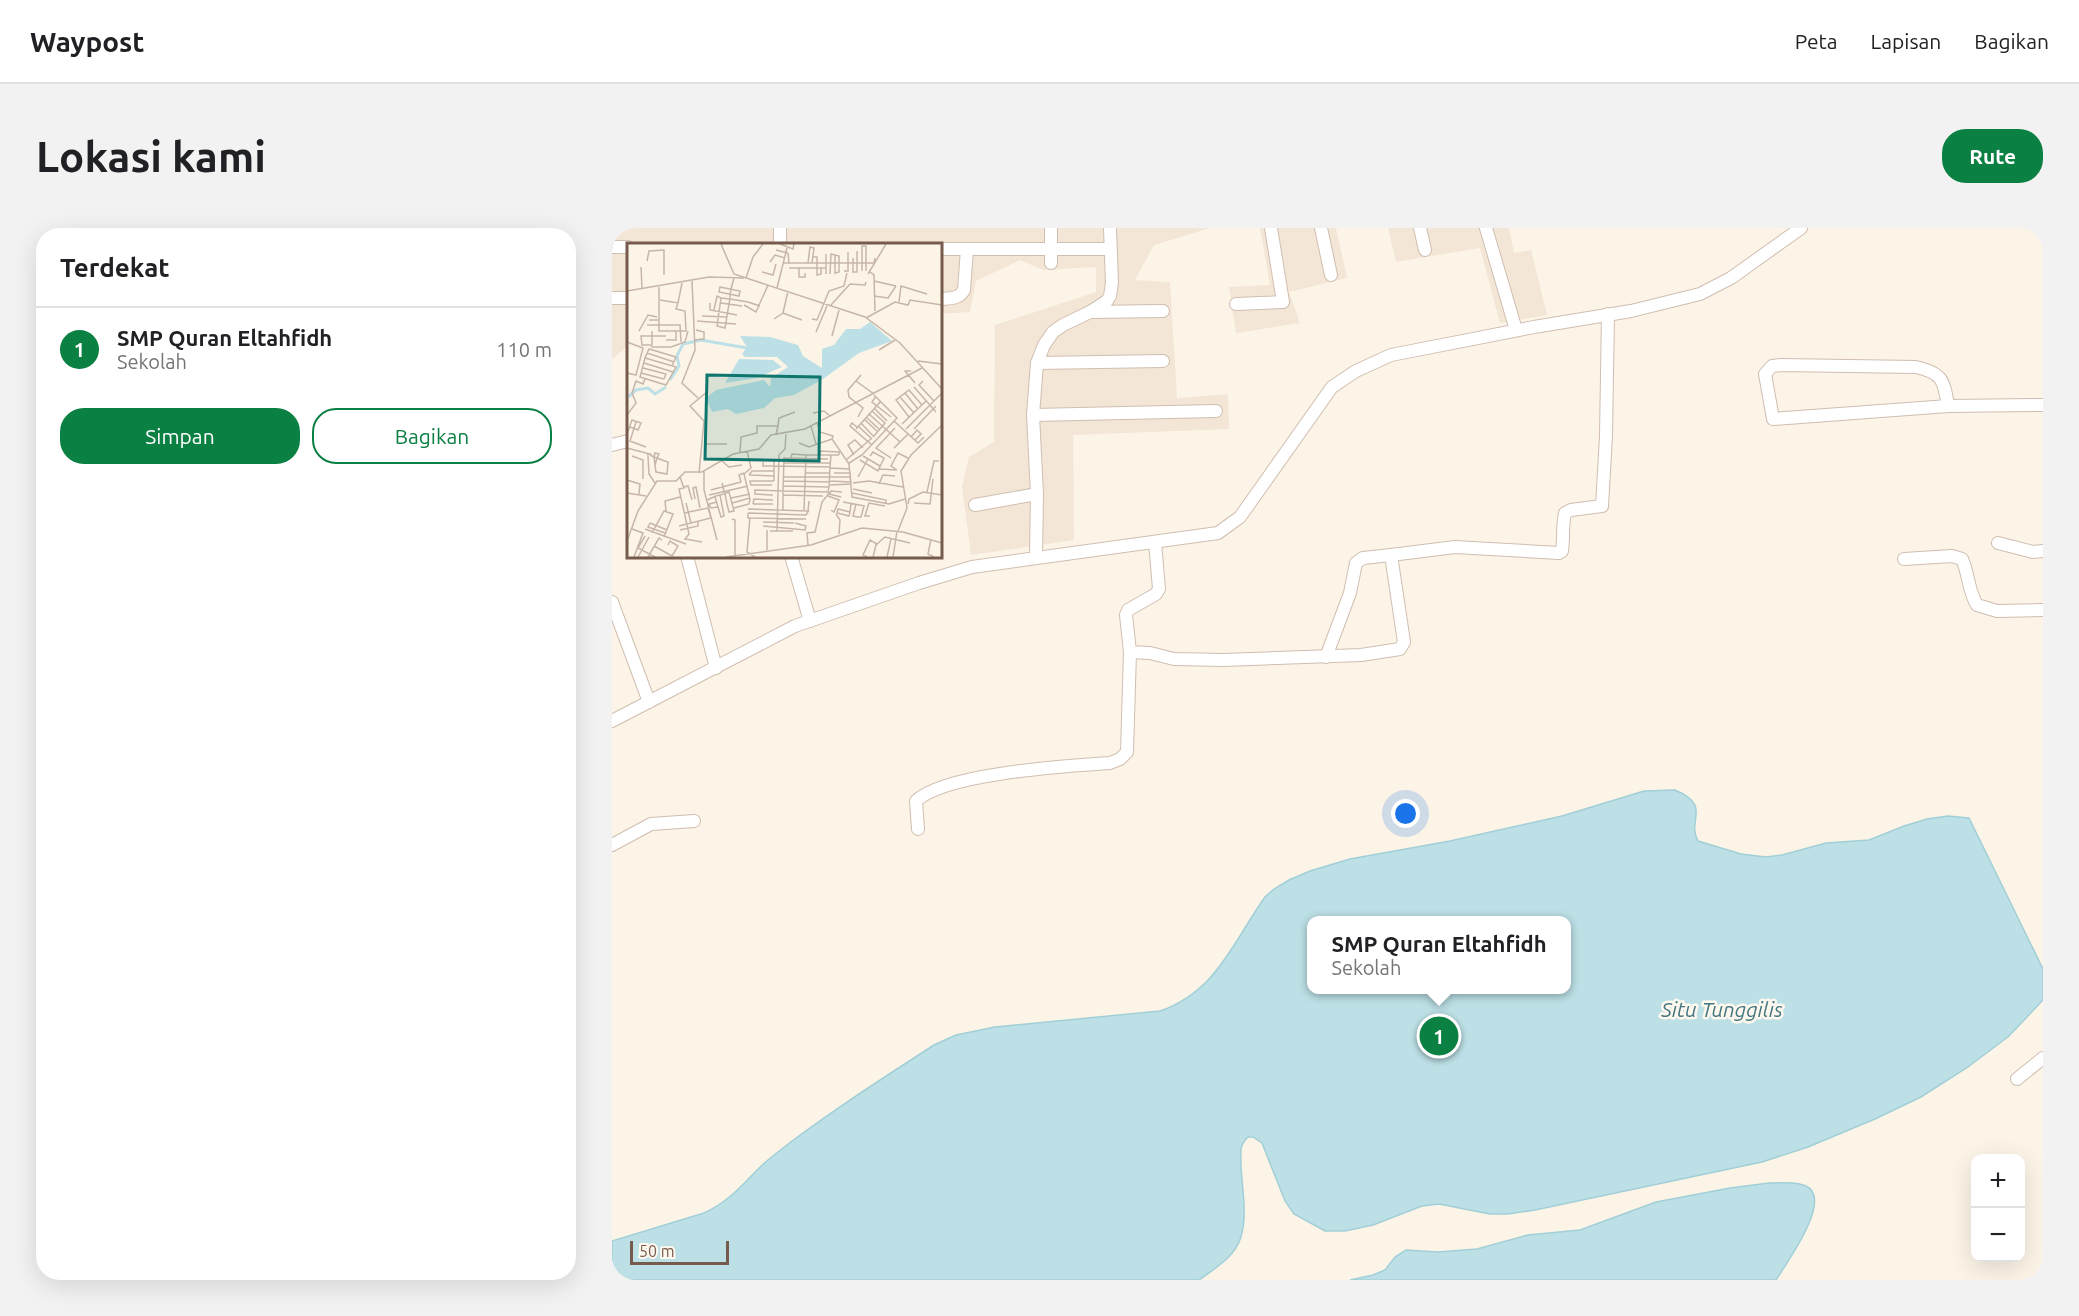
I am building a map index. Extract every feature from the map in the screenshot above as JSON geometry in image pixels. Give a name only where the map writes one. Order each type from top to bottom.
[{"type":"street","points":[[1051,228],[1052,263]]},
{"type":"street","points":[[1036,557],[1037,494],[1033,415],[1037,363],[1044,345],[1053,332],[1090,312],[1107,301],[1110,296],[1112,283],[1110,228]]},
{"type":"street","points":[[1236,304],[1283,302],[1271,228]]},
{"type":"street","points":[[1321,228],[1331,275]]},
{"type":"street","points":[[1420,228],[1425,250]]},
{"type":"street","points":[[1486,228],[1516,330]]},
{"type":"street","points":[[612,721],[786,630],[919,583],[972,567],[1218,533],[1240,517],[1332,387],[1356,371],[1391,355],[1516,330],[1661,305],[1700,294],[1731,278],[1802,228]]},
{"type":"street","points":[[942,249],[1110,249]]},
{"type":"street","points":[[942,298],[954,298],[961,295],[964,290],[967,249]]},
{"type":"street","points":[[1090,312],[1163,311]]},
{"type":"street","points":[[1326,657],[1350,593],[1356,563],[1363,558],[1455,547],[1559,553],[1562,551],[1565,513],[1571,510],[1602,507],[1608,314]]},
{"type":"street","points":[[1037,363],[1164,361]]},
{"type":"street","points":[[1948,406],[1943,382],[1936,374],[1917,368],[1781,365],[1772,366],[1765,374],[1773,419],[1948,406],[2043,405]]},
{"type":"street","points":[[1033,415],[1216,411]]},
{"type":"street","points":[[612,445],[627,441]]},
{"type":"street","points":[[975,505],[1037,494]]},
{"type":"street","points":[[918,829],[916,801],[939,787],[1042,768],[1110,763],[1120,759],[1127,752],[1130,652],[1126,615],[1128,610],[1159,590],[1155,542]]},
{"type":"street","points":[[1998,543],[2033,552],[2043,551]]},
{"type":"street","points":[[1130,652],[1150,653],[1174,659],[1326,657],[1398,650],[1404,645],[1391,555]]},
{"type":"street","points":[[1904,559],[1952,556],[1962,559],[1966,567],[1972,598],[1977,605],[1997,611],[2043,610]]},
{"type":"street","points":[[688,558],[716,668]]},
{"type":"street","points":[[792,558],[810,621]]},
{"type":"street","points":[[612,602],[649,702]]},
{"type":"street","points":[[612,846],[651,824],[694,820]]},
{"type":"street","points":[[2017,1079],[2043,1058]]},
{"type":"shaded area","points":[[612,228],[1210,228],[1154,245],[1135,280],[1170,282],[1177,398],[1228,394],[1229,429],[1073,435],[1074,540],[971,555],[962,487],[969,457],[994,442],[995,325],[1096,292],[1096,267],[1043,270],[1020,260],[976,281],[970,312],[942,314],[942,243],[627,243],[627,347],[612,359]]},
{"type":"shaded area","points":[[1260,228],[1336,228],[1347,278],[1289,292],[1300,323],[1236,333],[1229,287],[1270,285]]},
{"type":"shaded area","points":[[1388,228],[1509,228],[1514,253],[1531,250],[1547,315],[1500,323],[1480,248],[1396,262]]},
{"type":"water","name":"Situ Tunggilis","points":[[1675,790],[1693,802],[1696,808],[1695,833],[1698,841],[1741,854],[1766,857],[1826,843],[1869,840],[1927,819],[1948,816],[1969,818],[2043,969],[2043,1000],[2009,1036],[1968,1067],[1921,1097],[1808,1147],[1762,1162],[1535,1210],[1490,1214],[1439,1204],[1422,1206],[1373,1225],[1345,1231],[1325,1231],[1294,1214],[1285,1201],[1262,1143],[1253,1137],[1248,1137],[1241,1149],[1244,1216],[1241,1237],[1234,1251],[1199,1280],[612,1280],[612,1241],[704,1213],[716,1207],[793,1140],[934,1045],[956,1035],[995,1027],[1160,1011],[1180,1002],[1210,978],[1233,948],[1265,897],[1289,880],[1350,859],[1450,841],[1562,816],[1644,791]]},
{"type":"water","points":[[1769,1183],[1802,1184],[1813,1193],[1814,1204],[1805,1232],[1776,1280],[1350,1280],[1385,1270],[1395,1257],[1406,1250],[1438,1252],[1477,1249],[1528,1235],[1580,1230],[1656,1202]]},
{"type":"place","name":"SMP Quran Eltahfidh","points":[[1439,1036]]}]
